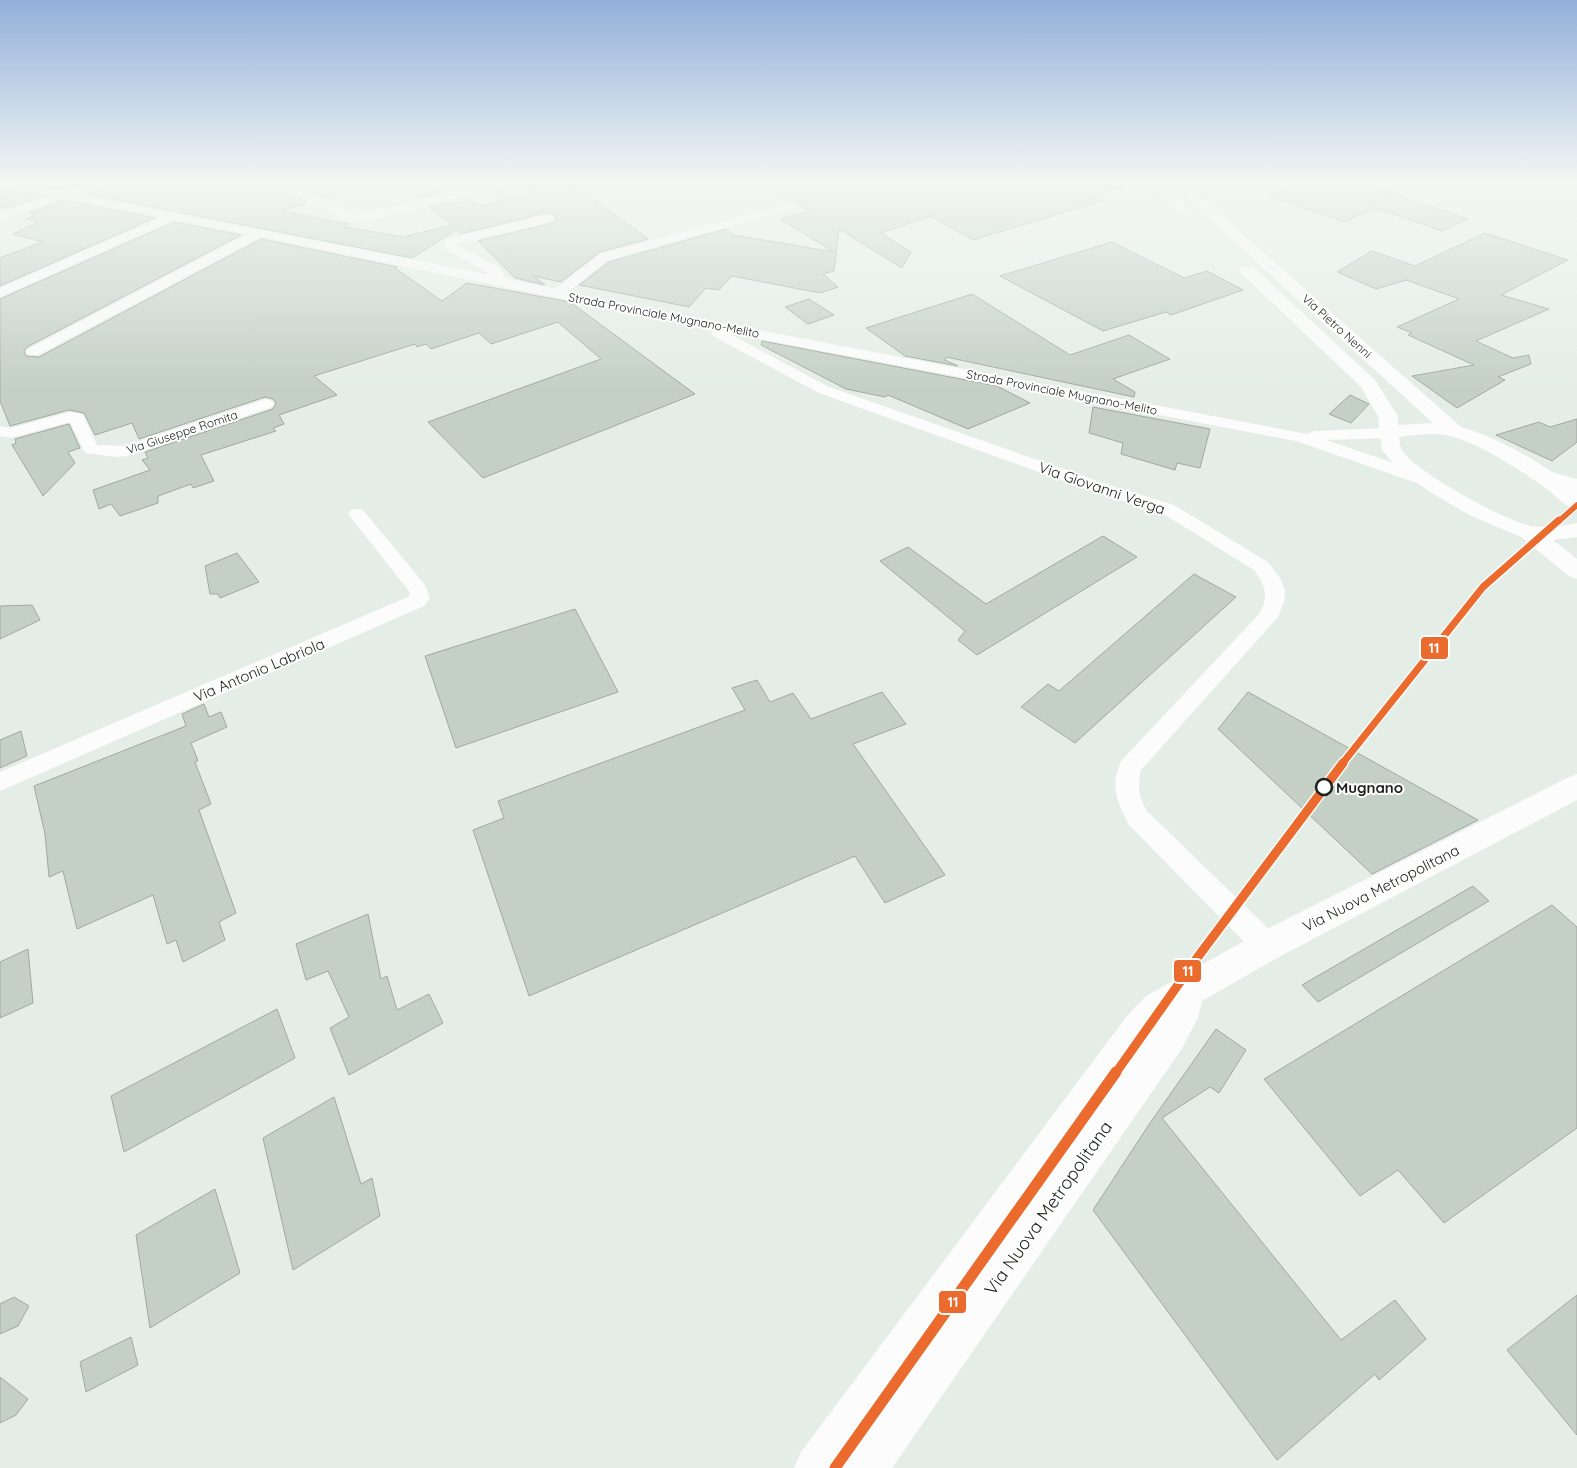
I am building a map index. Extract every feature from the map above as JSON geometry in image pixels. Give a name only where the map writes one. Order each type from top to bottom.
[{"type":"main road","name":"Via Pietro Nenni","points":[[1253,251],[1453,430]]},
{"type":"main road","name":"Via Pietro Nenni","points":[[1232,256],[1368,384],[1388,416],[1390,444],[1395,454],[1420,478],[1501,522],[1528,532]]},
{"type":"main road","points":[[1389,433],[1408,429],[1432,428],[1453,430],[1486,444],[1568,492],[1577,503]]},
{"type":"main road","points":[[1537,474],[1577,486]]},
{"type":"main road","points":[[1528,532],[1563,533],[1577,530]]},
{"type":"main road","points":[[1528,532],[1577,570]]},
{"type":"main road","name":"Via Nuova Metropolitana","points":[[817,1468],[1139,1028],[1158,1008],[1268,946],[1577,786]]},
{"type":"main road","name":"Via Nuova Metropolitana","points":[[864,1468],[1169,1038],[1181,1018],[1187,992]]},
{"type":"street","points":[[0,292],[95,251]]},
{"type":"street","points":[[33,352],[226,251]]},
{"type":"street","name":"Strada Provinciale Mugnano-Melito","points":[[342,251],[699,323],[1300,437],[1420,478]]},
{"type":"street","points":[[458,251],[493,270],[499,281]]},
{"type":"street","points":[[557,294],[604,258],[631,251]]},
{"type":"street","name":"Via Giovanni Verga","points":[[699,323],[824,390],[1106,490],[1168,509],[1261,566],[1269,575],[1276,592],[1276,602],[1268,617],[1130,766],[1125,790],[1129,804],[1138,818],[1268,946]]},
{"type":"street","name":"Via Giuseppe Romita","points":[[0,431],[11,433],[69,417],[76,417],[91,449],[121,452],[266,404]]},
{"type":"street","name":"Strada Provinciale Mugnano-Melito","points":[[1300,437],[1389,433]]},
{"type":"street","name":"Via Antonio Labriola","points":[[0,782],[417,602],[420,598],[418,590],[357,514]]},
{"type":"building","points":[[20,251],[81,251],[0,286],[0,258]]},
{"type":"building","points":[[110,251],[211,251],[27,347],[24,351],[26,356],[39,357],[239,251],[317,251],[397,267],[395,268],[442,301],[467,283],[570,302],[695,394],[483,478],[428,422],[601,359],[558,322],[491,344],[479,333],[431,349],[426,344],[417,347],[415,344],[314,376],[337,395],[279,415],[284,424],[273,428],[276,431],[201,455],[214,481],[193,488],[191,484],[158,496],[158,503],[120,516],[111,504],[99,509],[93,490],[150,470],[142,460],[148,458],[145,452],[273,409],[276,403],[273,399],[265,397],[139,439],[132,423],[95,435],[84,413],[69,410],[10,426],[0,401],[0,299]]},
{"type":"building","points":[[374,251],[424,251],[412,258]]},
{"type":"building","points":[[488,251],[606,251],[600,252],[561,282],[533,276],[545,285],[515,278]]},
{"type":"building","points":[[650,251],[834,252],[832,251],[836,251],[834,271],[823,274],[838,287],[820,293],[732,276],[719,290],[706,288],[689,307],[579,285],[609,262]]},
{"type":"building","points":[[874,251],[909,251],[911,252],[902,268]]},
{"type":"building","points":[[1084,251],[1129,251],[1184,278],[1207,271],[1243,290],[1171,315],[1166,312],[1103,331],[1000,276]]},
{"type":"building","points":[[1372,251],[1415,266],[1448,251],[1539,251],[1568,260],[1501,295],[1549,309],[1476,341],[1513,358],[1529,355],[1531,364],[1498,377],[1505,380],[1457,408],[1412,376],[1474,365],[1408,335],[1412,333],[1397,327],[1459,299],[1406,280],[1376,289],[1337,272]]},
{"type":"building","points":[[972,294],[1070,355],[1129,335],[1170,359],[1113,379],[1135,392],[1134,397],[946,357],[945,360],[958,366],[905,356],[866,328]]},
{"type":"building","points":[[809,299],[834,315],[808,324],[785,307]]},
{"type":"building","points":[[762,341],[997,386],[1030,403],[968,429],[888,395],[885,397],[846,389],[761,345]]},
{"type":"building","points":[[1350,395],[1369,404],[1351,423],[1329,414]]},
{"type":"building","points":[[1093,407],[1210,429],[1200,468],[1177,463],[1175,470],[1121,454],[1123,443],[1089,433]]},
{"type":"building","points":[[1577,419],[1577,442],[1552,461],[1496,435],[1539,422],[1550,427]]},
{"type":"building","points":[[69,424],[80,448],[68,452],[75,463],[43,496],[12,445],[16,443],[15,439]]},
{"type":"building","points":[[1103,536],[1137,557],[977,655],[958,640],[965,631],[880,561],[908,547],[986,604]]},
{"type":"building","points":[[237,553],[259,582],[220,598],[218,594],[210,594],[205,566]]},
{"type":"building","points":[[1194,574],[1236,597],[1075,743],[1021,707],[1048,684],[1059,691]]},
{"type":"building","points":[[32,605],[40,620],[0,639],[0,606]]},
{"type":"building","points":[[575,609],[618,692],[456,748],[425,656]]},
{"type":"building","points":[[757,680],[770,702],[793,693],[811,719],[882,692],[906,724],[853,744],[945,875],[885,903],[855,856],[529,996],[473,830],[504,818],[498,801],[745,710],[732,688]]},
{"type":"building","points":[[1248,692],[1478,820],[1372,874],[1218,729]]},
{"type":"building","points":[[204,704],[209,717],[221,712],[227,727],[191,743],[198,761],[195,762],[211,804],[199,810],[236,913],[219,922],[225,940],[183,962],[176,940],[167,944],[153,895],[77,929],[63,871],[49,877],[45,834],[34,786],[186,726],[182,714]]},
{"type":"building","points":[[21,731],[27,756],[0,768],[0,740]]},
{"type":"building","points":[[1473,886],[1489,901],[1318,1002],[1302,985]]},
{"type":"building","points":[[1552,905],[1577,927],[1577,1128],[1444,1223],[1398,1170],[1360,1196],[1264,1079]]},
{"type":"building","points":[[368,914],[381,979],[387,976],[397,1010],[429,994],[443,1023],[349,1075],[330,1028],[349,1017],[328,971],[306,980],[296,944]]},
{"type":"building","points":[[28,949],[33,1003],[0,1018],[0,962]]},
{"type":"building","points":[[277,1009],[295,1058],[124,1152],[111,1096]]},
{"type":"building","points":[[1216,1029],[1246,1050],[1219,1093],[1210,1087],[1162,1118],[1341,1340],[1395,1300],[1426,1339],[1379,1380],[1375,1374],[1277,1460],[1093,1210],[1150,1123]]},
{"type":"building","points":[[334,1097],[361,1184],[372,1178],[380,1216],[293,1270],[263,1138]]},
{"type":"building","points":[[215,1189],[240,1273],[150,1328],[136,1235]]},
{"type":"building","points":[[1577,1295],[1577,1435],[1507,1350]]},
{"type":"building","points":[[14,1297],[29,1306],[18,1326],[0,1334],[0,1304]]},
{"type":"building","points":[[131,1337],[138,1365],[86,1392],[80,1362]]},
{"type":"building","points":[[0,1377],[28,1399],[16,1415],[0,1423]]},
{"type":"transit line","name":"11","points":[[835,1468],[1197,958],[1320,792],[1483,587],[1577,505]]},
{"type":"place","name":"Mugnano","points":[[1324,787]]}]
